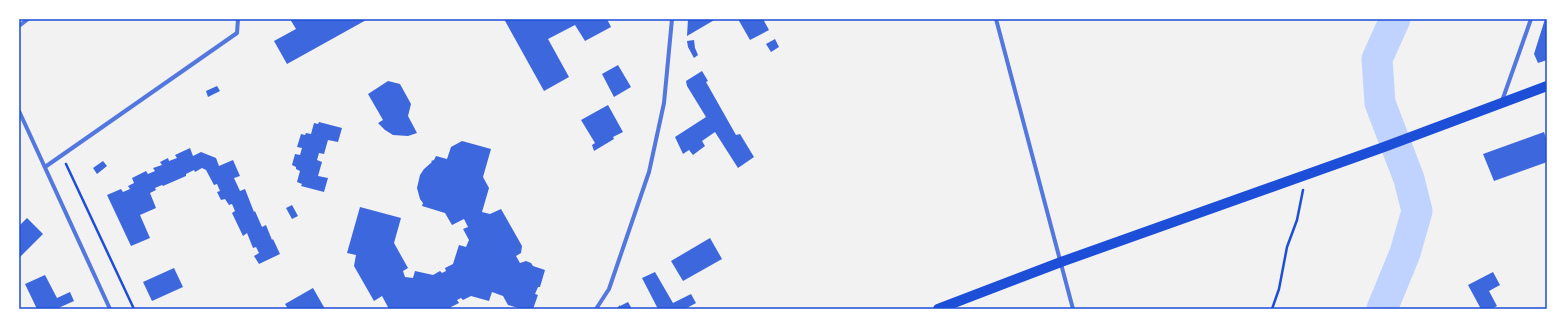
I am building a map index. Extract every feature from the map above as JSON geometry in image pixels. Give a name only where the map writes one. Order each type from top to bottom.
[{"type":"main road","points":[[938,309],[1061,262],[1384,147],[1547,86]]},
{"type":"street","points":[[19,26],[28,19]]},
{"type":"street","points":[[45,167],[237,32],[238,19]]},
{"type":"street","points":[[596,309],[609,288],[649,172],[664,103],[672,19]]},
{"type":"street","points":[[996,19],[1073,309]]},
{"type":"street","points":[[1501,104],[1531,19]]},
{"type":"street","points":[[19,111],[110,309]]},
{"type":"path","points":[[62,156],[134,309]]},
{"type":"path","points":[[1272,309],[1279,289],[1287,247],[1297,220],[1301,197],[1308,174]]},
{"type":"building","points":[[290,19],[368,19],[287,64],[274,41],[296,29]]},
{"type":"building","points":[[504,19],[607,19],[611,27],[585,41],[575,25],[548,39],[569,77],[544,91]]},
{"type":"building","points":[[688,19],[716,19],[687,36]]},
{"type":"building","points":[[738,19],[763,19],[769,30],[750,40]]},
{"type":"building","points":[[1545,19],[1547,19],[1547,60],[1538,63],[1534,54]]},
{"type":"building","points":[[775,39],[779,47],[771,52],[766,44]]},
{"type":"building","points":[[694,40],[698,55],[694,58],[688,47],[687,41]]},
{"type":"building","points":[[618,65],[631,87],[614,97],[602,74]]},
{"type":"building","points":[[702,71],[708,81],[706,82],[736,135],[740,134],[754,157],[738,168],[715,132],[702,141],[705,146],[693,155],[689,150],[683,154],[675,137],[706,117],[687,86],[686,81]]},
{"type":"building","points":[[388,81],[400,84],[411,104],[408,116],[417,133],[408,136],[393,135],[378,123],[383,120],[368,94]]},
{"type":"building","points":[[217,86],[220,91],[208,97],[206,91]]},
{"type":"building","points":[[608,105],[623,132],[613,137],[614,139],[594,151],[592,145],[595,143],[581,120]]},
{"type":"building","points":[[319,122],[342,128],[338,142],[328,140],[324,154],[319,153],[317,160],[322,162],[318,176],[328,178],[324,192],[301,186],[302,184],[297,182],[300,171],[292,165],[295,154],[300,155],[302,148],[297,147],[301,134],[311,134],[314,123],[318,124]]},
{"type":"building","points":[[1544,132],[1547,141],[1547,162],[1494,181],[1483,154]]},
{"type":"building","points":[[462,141],[491,149],[483,177],[489,188],[482,212],[490,214],[501,209],[522,246],[521,253],[516,256],[520,263],[526,261],[531,263],[533,266],[545,270],[540,287],[538,287],[535,294],[538,295],[533,309],[522,309],[508,305],[503,296],[492,292],[489,301],[471,296],[463,300],[461,298],[457,300],[459,303],[450,309],[389,309],[382,296],[374,301],[354,266],[356,255],[347,253],[360,207],[401,218],[394,243],[408,268],[403,271],[405,277],[413,278],[415,271],[433,275],[440,271],[442,273],[446,271],[445,268],[453,264],[459,245],[466,247],[469,240],[463,229],[468,227],[464,219],[452,225],[445,213],[422,206],[423,203],[420,199],[417,188],[420,175],[432,162],[431,161],[434,160],[436,156],[447,159],[451,147]]},
{"type":"building","points":[[190,148],[193,156],[201,152],[216,158],[219,166],[233,160],[240,176],[234,178],[240,191],[245,189],[262,227],[266,225],[280,254],[259,264],[254,256],[259,253],[256,247],[253,248],[247,233],[243,236],[232,213],[235,211],[232,204],[229,205],[225,199],[221,200],[217,192],[220,191],[217,184],[214,185],[206,170],[202,168],[195,172],[194,170],[186,174],[186,176],[163,186],[162,185],[155,188],[156,190],[150,193],[156,208],[140,215],[150,238],[131,246],[107,195],[121,189],[123,192],[130,189],[128,186],[134,183],[132,178],[146,171],[148,174],[155,171],[153,168],[162,165],[160,162],[168,158],[169,161],[177,158],[175,155]]},
{"type":"building","points":[[103,161],[107,166],[97,174],[93,168]]},
{"type":"building","points":[[292,205],[298,216],[292,219],[286,208]]},
{"type":"building","points":[[27,218],[43,234],[19,258],[19,226]]},
{"type":"building","points":[[710,238],[722,259],[683,281],[671,261]]},
{"type":"building","points":[[174,268],[183,287],[152,301],[143,282]]},
{"type":"building","points":[[655,272],[673,303],[691,294],[696,303],[685,309],[658,309],[642,278]]},
{"type":"building","points":[[1493,272],[1500,285],[1489,291],[1497,306],[1491,309],[1481,309],[1468,285]]},
{"type":"building","points":[[45,275],[57,298],[70,292],[74,301],[56,309],[37,309],[25,284]]},
{"type":"building","points":[[313,288],[325,309],[288,309],[285,304]]},
{"type":"building","points":[[628,302],[632,309],[616,309],[620,305]]},
{"type":"waterway","points":[[1382,309],[1405,253],[1417,211],[1409,179],[1380,103],[1377,59],[1395,19]]}]
